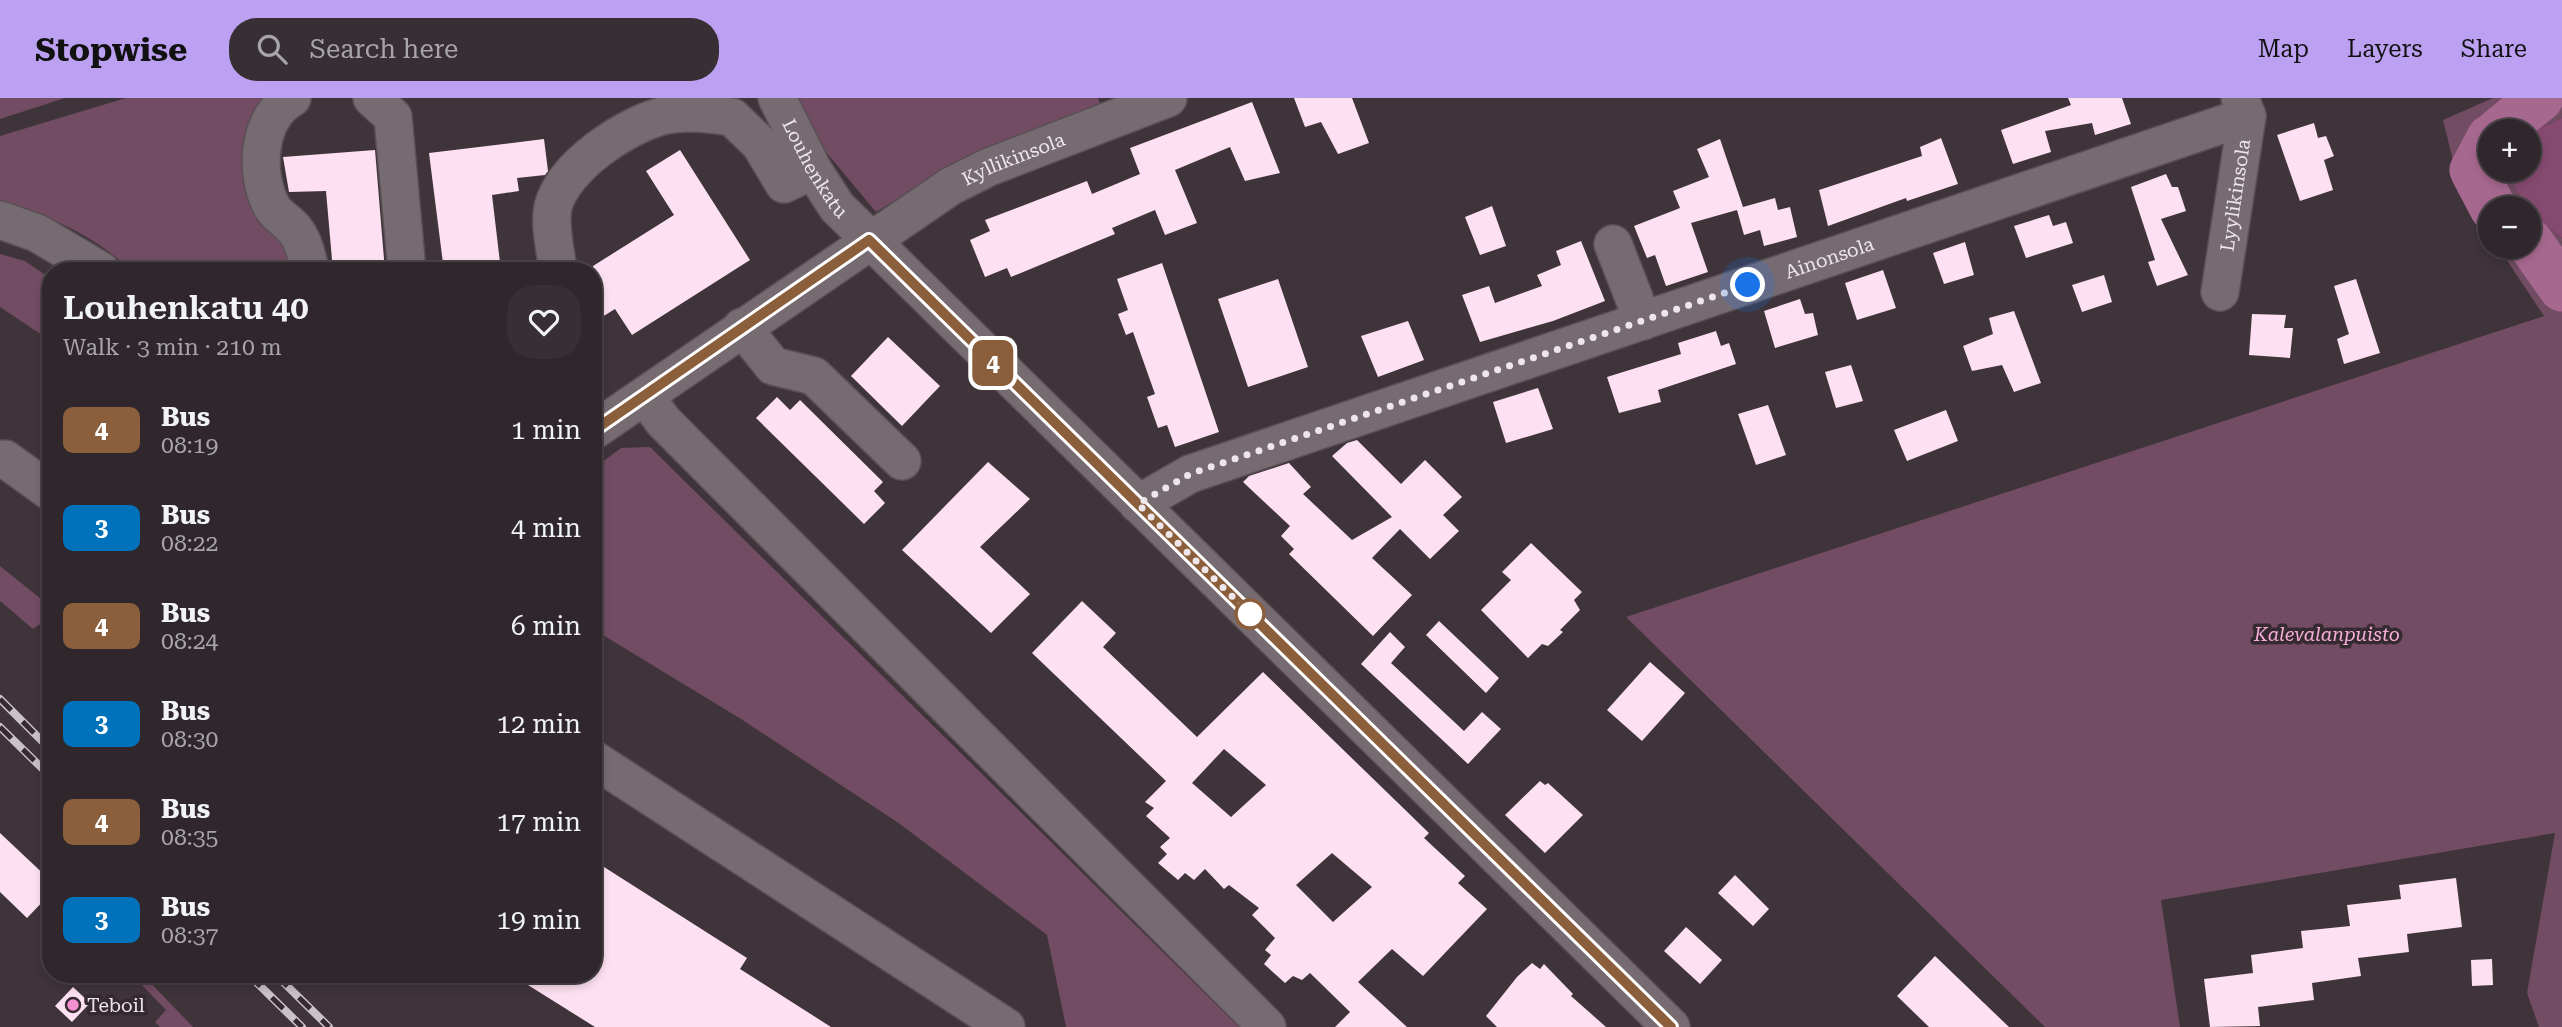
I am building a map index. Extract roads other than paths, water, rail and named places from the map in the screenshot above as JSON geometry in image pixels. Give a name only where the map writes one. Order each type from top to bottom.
[{"type":"street","points":[[292,98],[283,103],[265,130],[261,168],[272,208],[297,232],[307,262]]},
{"type":"street","points":[[372,98],[393,117],[406,262]]},
{"type":"street","name":"Louhenkatu","points":[[777,98],[813,170],[837,207],[1671,1027]]},
{"type":"street","name":"Kyllikinsola","points":[[602,425],[951,186],[989,167],[1168,98]]},
{"type":"street","name":"Lyylikinsola","points":[[2220,292],[2244,107]]},
{"type":"street","name":"Ainonsola","points":[[1138,504],[1190,474],[1643,321],[2244,107]]},
{"type":"street","points":[[557,262],[552,208],[564,181],[593,154],[634,127],[667,115],[701,113],[732,117],[760,144],[784,184],[813,170]]},
{"type":"street","points":[[0,220],[37,233],[89,262]]},
{"type":"street","points":[[1614,244],[1643,321]]},
{"type":"street","points":[[742,327],[774,366],[814,376],[902,461]]},
{"type":"street","points":[[645,396],[673,431],[1267,1027]]},
{"type":"street","points":[[5,459],[42,486]]},
{"type":"street","points":[[602,765],[1006,1027]]},
{"type":"waterway","points":[[2514,119],[2540,98]]},
{"type":"waterway","points":[[2478,161],[2473,170],[2478,180]]},
{"type":"waterway","points":[[2479,182],[2487,196]]},
{"type":"waterway","points":[[2541,258],[2562,288]]},
{"type":"railway","points":[[0,699],[42,741]]},
{"type":"railway","points":[[0,727],[42,768]]},
{"type":"railway","points":[[257,983],[302,1027]]},
{"type":"railway","points":[[284,983],[329,1027]]},
{"type":"place","name":"Teboil","points":[[73,1005]]},
{"type":"park label","name":"Kalevalanpuisto","points":[[2327,634]]}]
